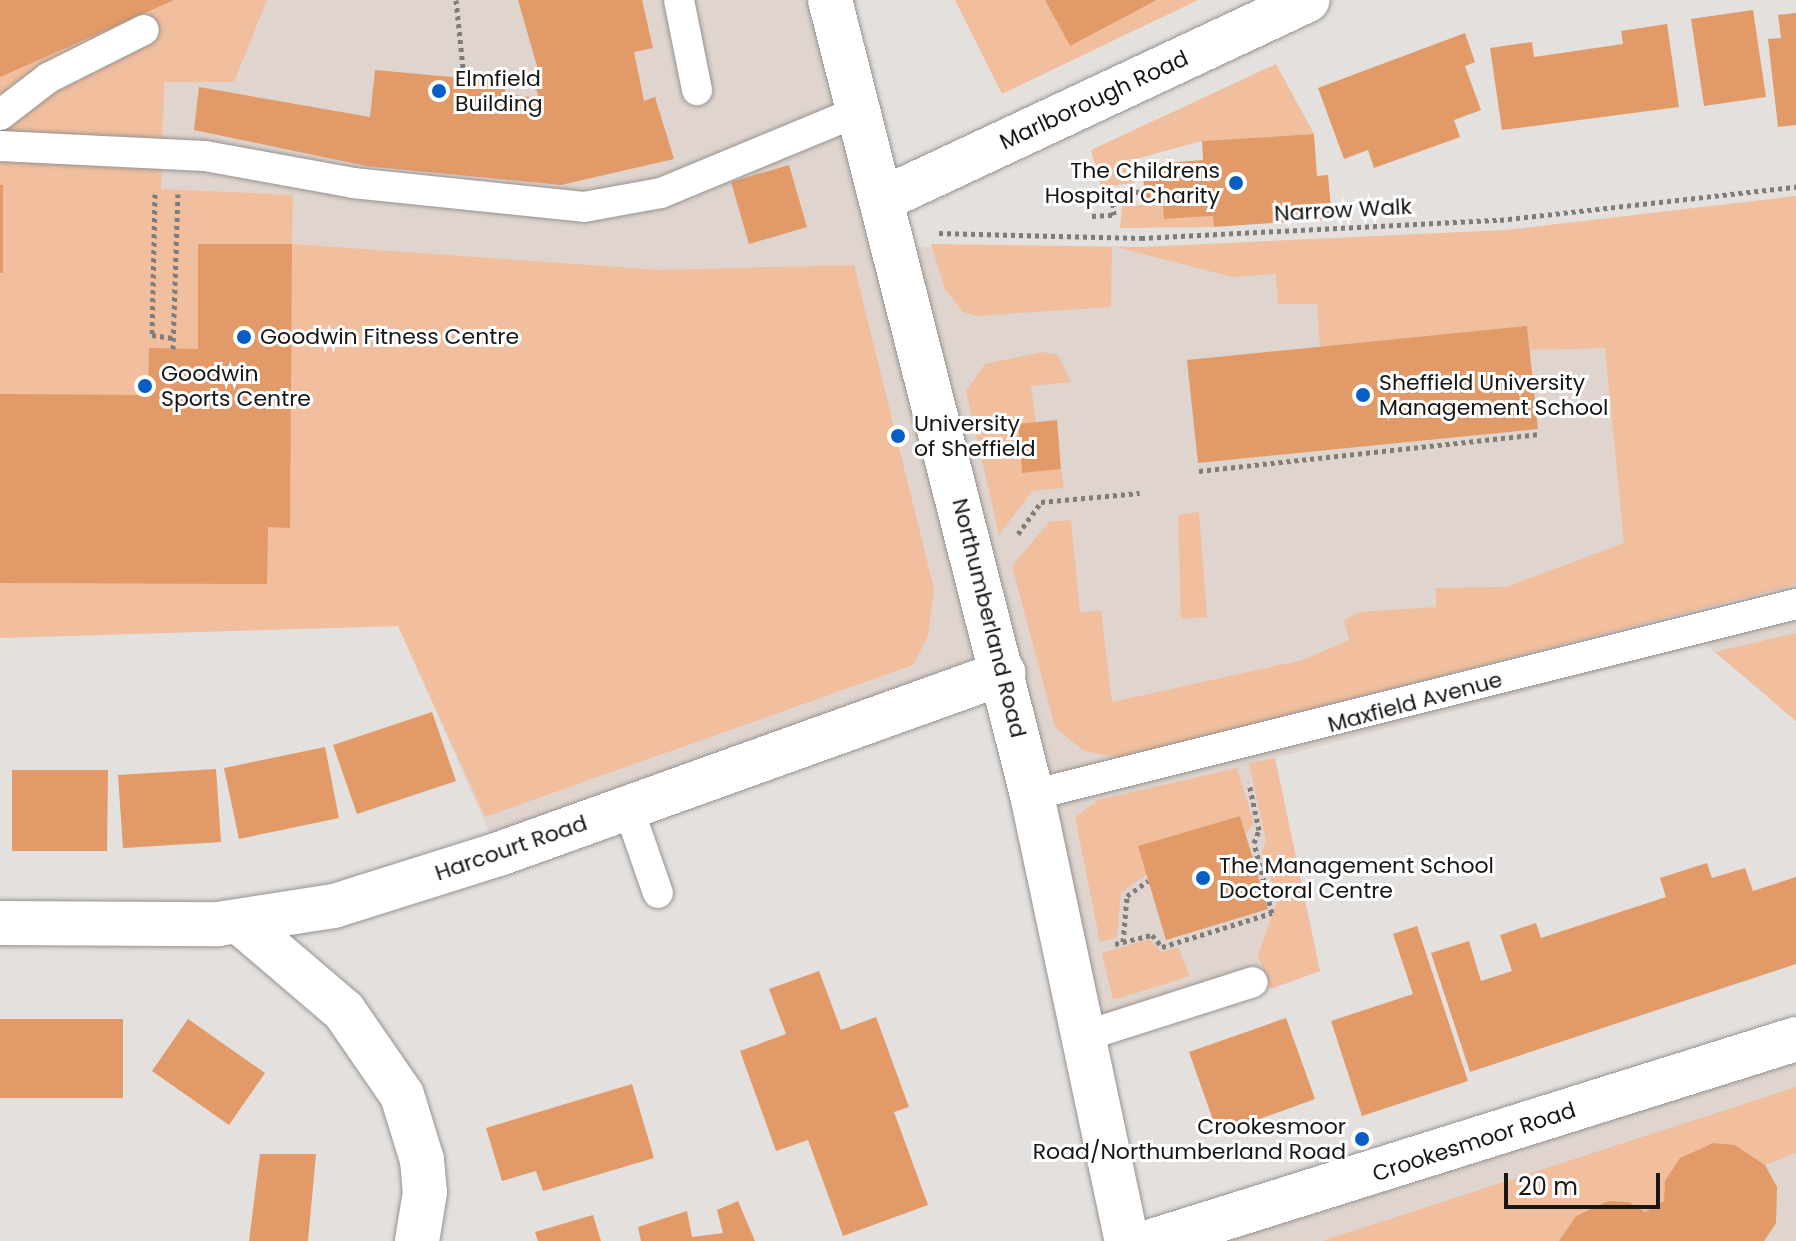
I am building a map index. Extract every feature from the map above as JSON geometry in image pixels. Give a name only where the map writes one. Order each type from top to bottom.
[{"type":"street","name":"Northumberland Road","points":[[830,0],[1003,673],[1085,1036],[1127,1241]]},
{"type":"street","name":"Marlborough Road","points":[[885,216],[1307,0]]},
{"type":"street","name":"Harcourt Road","points":[[0,923],[241,923],[359,899],[1003,673]]},
{"type":"street","points":[[241,923],[344,1011],[402,1095],[422,1160],[425,1192],[417,1241]]},
{"type":"street","name":"Crookesmoor Road","points":[[1152,1241],[1796,1039]]},
{"type":"lane","points":[[679,0],[697,90]]},
{"type":"lane","points":[[0,115],[48,78],[144,30]]},
{"type":"lane","points":[[0,146],[167,158],[205,156],[353,183],[541,204],[613,205],[661,193],[857,112]]},
{"type":"lane","name":"Maxfield Avenue","points":[[1032,795],[1796,604]]},
{"type":"lane","points":[[628,807],[658,893]]},
{"type":"lane","points":[[1085,1036],[1253,982]]},
{"type":"path","points":[[456,0],[464,78]]},
{"type":"path","points":[[167,158],[152,335],[173,338]]},
{"type":"path","points":[[167,158],[173,349]]},
{"type":"path","name":"Narrow Walk","points":[[885,216],[1141,238],[1500,220],[1796,187]]},
{"type":"path","points":[[1092,216],[1114,215],[1112,194],[1144,191]]},
{"type":"path","points":[[1199,471],[1537,434]]},
{"type":"path","points":[[981,586],[1041,502],[1140,493]]},
{"type":"path","points":[[1067,957],[1152,935],[1162,947],[1272,913],[1254,843],[1259,830],[1252,792]]},
{"type":"path","points":[[1123,942],[1127,896],[1148,881]]},
{"type":"shaded area","name":"University of Sheffield","points":[[0,0],[860,0],[833,10],[894,247],[1142,247],[1506,230],[1796,196],[1796,721],[1705,644],[1275,758],[1320,971],[1087,1047],[1003,674],[499,854],[398,626],[0,638]]},
{"type":"shaded area","points":[[0,0],[267,0],[234,82],[164,82],[161,189],[293,195],[292,244],[660,270],[854,265],[934,589],[928,636],[913,665],[485,817],[398,626],[0,638]]},
{"type":"shaded area","points":[[955,0],[1045,0],[1070,46],[1157,0],[1198,0],[1002,94]]},
{"type":"shaded area","points":[[1276,64],[1314,134],[1202,141],[1132,160],[1134,183],[1101,187],[1091,150]]},
{"type":"shaded area","points":[[1796,196],[1796,584],[1123,758],[1084,751],[1055,727],[1012,566],[1049,522],[1071,520],[1080,612],[1101,611],[1112,702],[1303,660],[1349,640],[1344,620],[1360,612],[1436,607],[1436,588],[1506,587],[1624,543],[1605,348],[1530,350],[1527,327],[1320,347],[1317,304],[1278,304],[1276,274],[1232,277],[1114,247],[1506,230]]},
{"type":"shaded area","points":[[1163,204],[1165,219],[1213,216],[1214,227],[1120,228],[1122,206]]},
{"type":"shaded area","points":[[931,244],[1112,247],[1111,307],[976,316],[963,312],[945,289]]},
{"type":"shaded area","points":[[1042,352],[1058,355],[1071,382],[1031,386],[1036,423],[1018,425],[1022,473],[1061,469],[1064,488],[1032,491],[999,535],[966,391],[985,364]]},
{"type":"shaded area","points":[[1199,512],[1207,617],[1181,619],[1178,515]]},
{"type":"shaded area","points":[[1796,633],[1796,721],[1715,652]]},
{"type":"shaded area","points":[[1275,758],[1320,971],[1271,989],[1258,955],[1278,899],[1262,852],[1266,841],[1249,763]]},
{"type":"shaded area","points":[[1237,768],[1254,823],[1246,834],[1240,816],[1138,846],[1147,874],[1121,893],[1117,937],[1100,942],[1075,817],[1098,800]]},
{"type":"shaded area","points":[[1149,939],[1161,952],[1178,947],[1190,976],[1113,1000],[1102,953]]},
{"type":"shaded area","points":[[1796,1040],[1796,1241],[1152,1241]]},
{"type":"shaded area","points":[[1796,1087],[1796,1153],[1765,1165],[1735,1145],[1713,1143],[1680,1158],[1665,1181],[1664,1201],[1645,1212],[1629,1202],[1608,1201],[1576,1216],[1559,1241],[1322,1241]]},
{"type":"building","points":[[0,0],[174,0],[0,77]]},
{"type":"building","name":"Elmfield Building","points":[[518,0],[642,0],[653,48],[634,52],[644,101],[655,97],[674,159],[561,185],[366,166],[194,130],[199,87],[370,117],[375,70],[505,82],[505,94],[539,98],[532,76],[539,73]]},
{"type":"building","points":[[1045,0],[1157,0],[1070,46]]},
{"type":"building","points":[[1753,10],[1766,97],[1704,106],[1691,19]]},
{"type":"building","points":[[1796,13],[1796,125],[1778,127],[1768,39],[1781,38],[1778,15]]},
{"type":"building","points":[[1667,24],[1679,107],[1502,130],[1490,48],[1532,42],[1534,57],[1623,44],[1621,31]]},
{"type":"building","points":[[1465,33],[1475,62],[1465,66],[1481,110],[1454,120],[1460,137],[1374,168],[1368,150],[1344,159],[1318,88]]},
{"type":"building","name":"The Childrens Hospital Charity","points":[[1314,134],[1317,176],[1328,175],[1332,219],[1214,227],[1213,216],[1164,219],[1163,204],[1145,205],[1143,172],[1155,171],[1154,164],[1203,160],[1202,141]]},
{"type":"building","points":[[789,165],[807,227],[749,244],[731,182]]},
{"type":"building","points":[[0,185],[3,185],[3,273],[0,273]]},
{"type":"building","points":[[198,244],[292,244],[290,528],[268,527],[267,584],[0,583],[0,394],[148,395],[149,348],[198,349]]},
{"type":"building","name":"Sheffield University Management School","points":[[1527,326],[1538,429],[1198,463],[1187,360]]},
{"type":"building","points":[[1057,420],[1061,469],[1022,473],[1018,424]]},
{"type":"building","points":[[432,712],[456,781],[357,814],[333,745]]},
{"type":"building","points":[[325,747],[339,818],[239,839],[224,768]]},
{"type":"building","points":[[216,769],[221,842],[123,848],[118,775]]},
{"type":"building","points":[[12,770],[108,770],[107,851],[12,851]]},
{"type":"building","name":"The Management School Doctoral Centre","points":[[1240,816],[1268,909],[1166,940],[1138,846]]},
{"type":"building","points":[[1707,863],[1712,878],[1745,868],[1753,891],[1796,877],[1796,964],[1470,1072],[1431,953],[1469,941],[1481,981],[1512,971],[1500,935],[1536,923],[1541,938],[1666,897],[1660,878]]},
{"type":"building","points":[[1417,926],[1468,1081],[1362,1116],[1331,1021],[1413,994],[1393,934]]},
{"type":"building","points":[[819,971],[841,1030],[876,1017],[909,1107],[894,1112],[928,1205],[843,1236],[808,1140],[776,1151],[740,1051],[786,1034],[769,989]]},
{"type":"building","points":[[1286,1018],[1315,1099],[1218,1134],[1189,1052]]},
{"type":"building","points":[[0,1019],[123,1019],[123,1098],[0,1098]]},
{"type":"building","points":[[188,1019],[265,1073],[229,1125],[152,1071]]},
{"type":"building","points":[[632,1084],[654,1158],[543,1191],[536,1171],[502,1181],[486,1128]]},
{"type":"building","points":[[1713,1143],[1735,1145],[1765,1165],[1777,1187],[1776,1223],[1764,1241],[1559,1241],[1576,1216],[1608,1201],[1629,1202],[1645,1212],[1664,1201],[1665,1181],[1680,1158]]},
{"type":"building","points":[[260,1154],[316,1154],[308,1241],[249,1241]]},
{"type":"building","points":[[738,1201],[755,1241],[641,1241],[638,1227],[687,1211],[692,1237],[723,1233],[717,1210]]},
{"type":"building","points":[[593,1215],[601,1241],[538,1241],[535,1232]]},
{"type":"place","name":"Elmfield Building","points":[[439,91]]},
{"type":"place","name":"The Childrens Hospital Charity","points":[[1236,183]]},
{"type":"place","name":"Goodwin Fitness Centre","points":[[244,337]]},
{"type":"place","name":"Goodwin Sports Centre","points":[[145,386]]},
{"type":"place","name":"Sheffield University Management School","points":[[1363,395]]},
{"type":"place","name":"University of Sheffield","points":[[898,436]]},
{"type":"place","name":"The Management School Doctoral Centre","points":[[1203,878]]},
{"type":"place","name":"Crookesmoor Road/Northumberland Road","points":[[1362,1139]]}]
